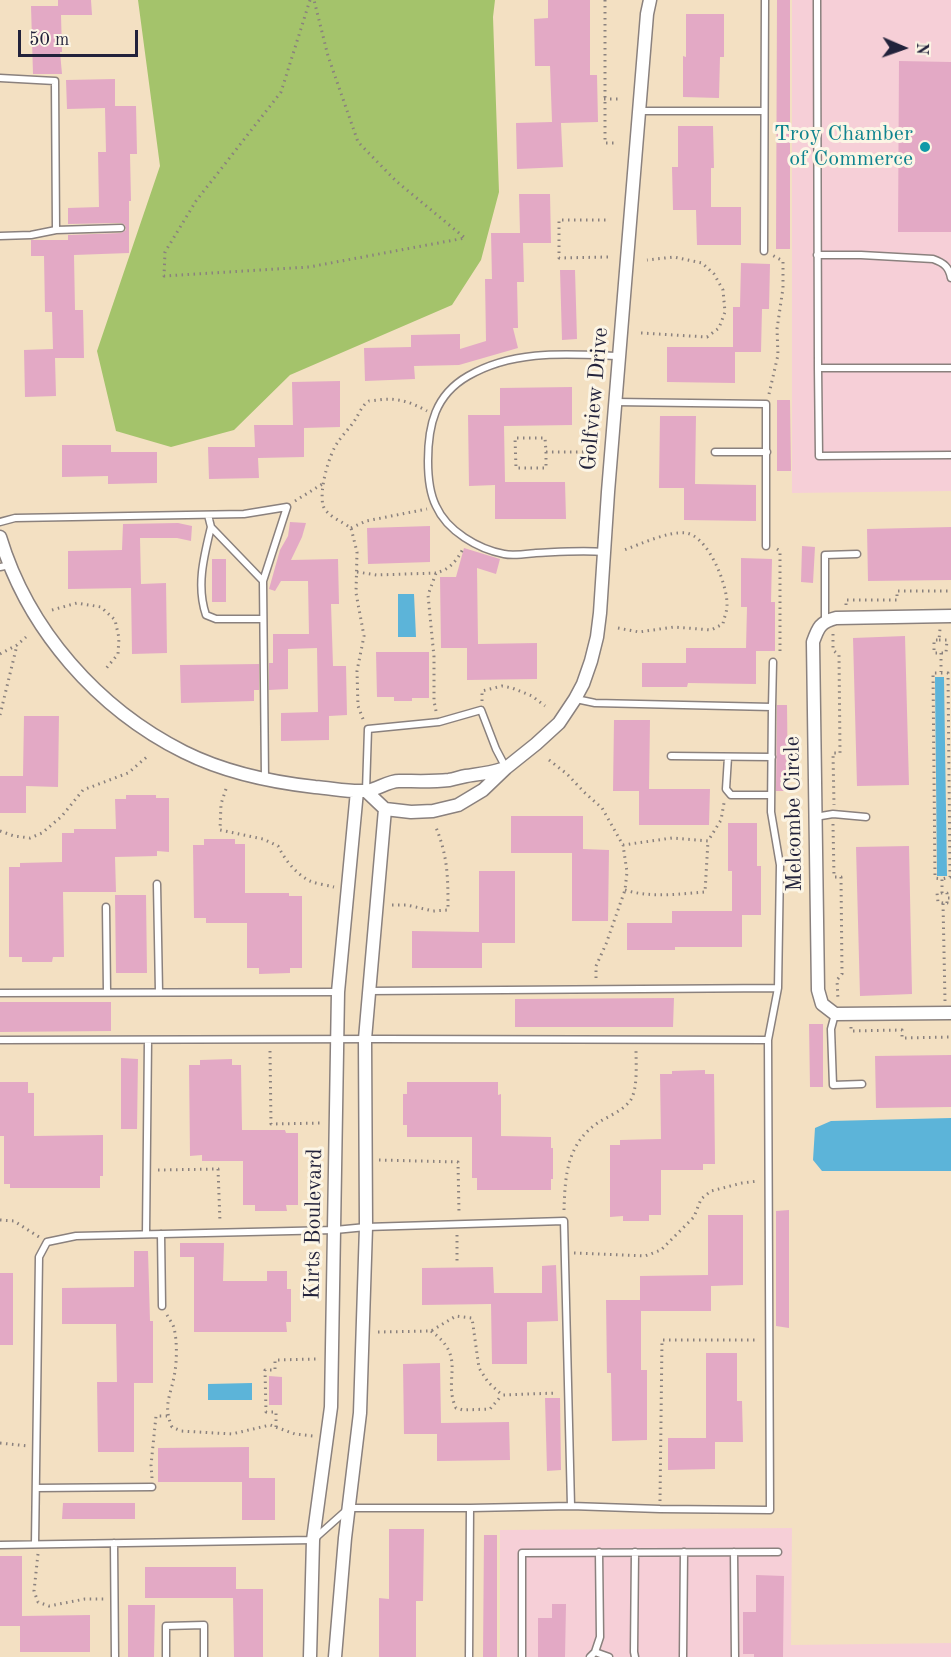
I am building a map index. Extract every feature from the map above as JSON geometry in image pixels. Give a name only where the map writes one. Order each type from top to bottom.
[{"type":"street","name":"Golfview Drive","points":[[385,809],[422,811],[458,806],[483,790],[559,723],[583,684],[591,661],[597,638],[647,14],[650,0]]},
{"type":"street","points":[[0,537],[5,566],[50,639],[70,664],[111,704],[156,737],[185,753],[218,766],[265,779],[295,785],[362,791],[385,809],[365,1039],[366,1227],[360,1413],[335,1657]]},
{"type":"street","points":[[829,625],[846,617],[951,616]]},
{"type":"street","name":"Melcombe Circle","points":[[829,625],[817,631],[813,642],[815,817],[818,990],[822,1004],[835,1014]]},
{"type":"street","name":"Golfview Drive","points":[[362,791],[396,781],[449,780],[506,768]]},
{"type":"street","name":"Kirts Boulevard","points":[[310,1657],[313,1540],[332,1407],[338,992],[362,791]]},
{"type":"street","points":[[835,1014],[951,1013]]},
{"type":"lane","points":[[764,251],[765,0]]},
{"type":"lane","points":[[817,0],[819,456],[951,455]]},
{"type":"lane","points":[[0,78],[55,81],[56,230]]},
{"type":"lane","points":[[639,111],[764,111]]},
{"type":"lane","points":[[0,236],[31,235],[56,230],[121,228]]},
{"type":"lane","points":[[818,255],[933,259],[943,262],[950,271],[951,278]]},
{"type":"lane","points":[[604,552],[585,550],[505,555],[467,540],[443,518],[430,493],[428,471],[430,431],[434,414],[448,391],[466,376],[489,364],[516,357],[552,354],[620,356]]},
{"type":"lane","points":[[818,368],[951,368]]},
{"type":"lane","points":[[615,402],[766,404],[766,546]]},
{"type":"lane","points":[[715,452],[766,452]]},
{"type":"lane","points":[[0,522],[15,518],[244,514],[288,507],[263,580],[265,779]]},
{"type":"lane","points":[[208,515],[211,528],[202,564],[202,602],[206,615],[216,620],[263,619]]},
{"type":"lane","points":[[211,528],[263,580]]},
{"type":"lane","points":[[829,625],[825,555],[857,554]]},
{"type":"lane","points":[[0,1545],[313,1540],[349,1508],[571,1506],[770,1510],[768,1040],[778,988],[780,865],[771,813],[773,663]]},
{"type":"lane","points":[[575,699],[595,703],[772,707]]},
{"type":"lane","points":[[362,791],[368,729],[439,722],[481,710],[506,768]]},
{"type":"lane","points":[[671,756],[772,757]]},
{"type":"lane","points":[[728,757],[726,789],[732,795],[771,795]]},
{"type":"lane","points":[[815,817],[833,814],[866,817]]},
{"type":"lane","points":[[157,884],[159,992]]},
{"type":"lane","points":[[106,907],[107,992]]},
{"type":"lane","points":[[368,991],[778,988]]},
{"type":"lane","points":[[0,993],[338,992]]},
{"type":"lane","points":[[835,1014],[831,1029],[833,1085],[862,1084]]},
{"type":"lane","points":[[0,1040],[768,1040]]},
{"type":"lane","points":[[146,1234],[148,1040]]},
{"type":"lane","points":[[37,1544],[39,1257],[47,1242],[76,1236],[335,1230],[564,1221],[571,1506]]},
{"type":"lane","points":[[161,1234],[162,1306]]},
{"type":"lane","points":[[36,1488],[152,1486]]},
{"type":"lane","points":[[469,1657],[470,1508]]},
{"type":"lane","points":[[114,1543],[115,1657]]},
{"type":"lane","points":[[590,1657],[595,1652],[600,1637],[599,1552]]},
{"type":"lane","points":[[635,1552],[635,1657]]},
{"type":"lane","points":[[684,1552],[684,1657]]},
{"type":"lane","points":[[734,1552],[735,1657]]},
{"type":"lane","points":[[522,1657],[522,1553],[778,1552]]},
{"type":"lane","points":[[166,1657],[166,1626],[204,1625],[204,1657]]},
{"type":"lane","points":[[595,1652],[609,1657]]},
{"type":"path","points":[[312,0],[328,56],[358,142],[396,181],[465,238],[309,267],[164,276],[165,252],[196,201],[281,92],[312,0]]},
{"type":"path","points":[[604,0],[605,143],[616,143]]},
{"type":"path","points":[[604,99],[620,99]]},
{"type":"path","points":[[608,257],[559,258],[559,220],[610,220]]},
{"type":"path","points":[[764,251],[783,261],[783,288],[777,329],[778,355],[766,404]]},
{"type":"path","points":[[641,333],[707,337],[719,328],[725,312],[723,290],[714,274],[702,263],[674,257],[647,260]]},
{"type":"path","points":[[368,729],[358,706],[357,671],[364,636],[356,593],[357,552],[351,528],[326,511],[323,505],[324,483],[328,462],[337,443],[357,419],[362,407],[369,401],[388,399],[414,403]]},
{"type":"path","points":[[515,438],[545,438],[546,452],[546,468],[516,468],[515,438]]},
{"type":"path","points":[[546,452],[592,452]]},
{"type":"path","points":[[303,495],[324,483]]},
{"type":"path","points":[[351,528],[366,520],[413,512]]},
{"type":"path","points":[[618,628],[639,632],[674,627],[711,630],[723,624],[728,605],[722,579],[711,554],[700,539],[687,533],[667,535],[624,550]]},
{"type":"path","points":[[357,572],[378,575],[446,571],[456,562],[467,540]]},
{"type":"path","points":[[766,546],[780,551],[780,655],[773,663]]},
{"type":"path","points":[[434,701],[434,657],[428,595],[436,573]]},
{"type":"path","points":[[846,609],[846,600],[897,600],[897,591],[951,591]]},
{"type":"path","points":[[52,610],[77,603],[101,607],[115,620],[120,638],[118,654],[104,671]]},
{"type":"path","points":[[829,625],[833,650],[839,655],[840,753],[833,753],[834,806]]},
{"type":"path","points":[[939,640],[940,627]]},
{"type":"path","points":[[0,654],[26,637]]},
{"type":"path","points":[[934,640],[939,640],[946,640],[946,653],[934,653],[934,640]]},
{"type":"path","points":[[0,715],[17,645]]},
{"type":"path","points":[[940,653],[941,673]]},
{"type":"path","points":[[933,673],[948,673],[950,877],[942,879],[935,878],[933,673]]},
{"type":"path","points":[[482,691],[502,686],[512,688],[532,696],[545,706]]},
{"type":"path","points":[[0,831],[30,838],[42,833],[62,816],[82,790],[128,773],[149,755]]},
{"type":"path","points":[[549,760],[602,808],[623,845],[627,872],[625,890],[596,966],[596,989]]},
{"type":"path","points":[[226,789],[221,804],[220,830],[263,839],[278,846],[285,859],[311,882],[334,887]]},
{"type":"path","points":[[625,890],[636,894],[675,895],[705,892],[708,841],[721,820],[726,789]]},
{"type":"path","points":[[833,822],[834,877],[841,877],[842,974],[837,980],[838,1000],[843,1003]]},
{"type":"path","points":[[392,905],[406,905],[433,911],[447,910],[448,874],[443,845],[435,825]]},
{"type":"path","points":[[623,845],[672,838],[708,841]]},
{"type":"path","points":[[942,879],[942,893]]},
{"type":"path","points":[[937,893],[942,893],[947,893],[949,898],[947,903],[938,902],[937,893]]},
{"type":"path","points":[[943,903],[945,1002],[951,1002]]},
{"type":"path","points":[[850,1022],[851,1031],[902,1030],[902,1038],[951,1037]]},
{"type":"path","points":[[269,1040],[271,1124],[322,1123]]},
{"type":"path","points":[[564,1221],[565,1181],[570,1158],[582,1138],[598,1123],[617,1113],[631,1100],[636,1075],[635,1040]]},
{"type":"path","points":[[379,1160],[458,1162],[459,1213]]},
{"type":"path","points":[[147,1171],[218,1169],[220,1232]]},
{"type":"path","points":[[565,1253],[645,1256],[662,1250],[694,1217],[701,1199],[711,1191],[769,1179]]},
{"type":"path","points":[[0,1220],[14,1221],[47,1242]]},
{"type":"path","points":[[457,1234],[458,1264]]},
{"type":"path","points":[[162,1306],[174,1327],[176,1349],[176,1371],[167,1402],[167,1416],[172,1427],[181,1431],[232,1434],[270,1425],[296,1434],[315,1436]]},
{"type":"path","points":[[378,1332],[432,1331],[456,1316],[472,1318],[479,1368],[488,1382],[502,1395],[568,1393]]},
{"type":"path","points":[[432,1331],[449,1349],[453,1367],[452,1399],[456,1408],[464,1410],[490,1408],[502,1395]]},
{"type":"path","points":[[660,1509],[662,1340],[770,1340]]},
{"type":"path","points":[[276,1428],[276,1412],[266,1412],[265,1370],[275,1370],[275,1360],[318,1359]]},
{"type":"path","points":[[152,1486],[151,1465],[156,1416],[167,1416]]},
{"type":"path","points":[[0,1443],[37,1446]]},
{"type":"path","points":[[37,1544],[37,1574],[34,1591],[38,1602],[49,1606],[85,1599],[115,1599]]},
{"type":"shaded area","points":[[792,0],[951,0],[951,491],[792,493]]},
{"type":"shaded area","points":[[792,1528],[791,1645],[951,1643],[951,1657],[500,1657],[500,1530]]},
{"type":"green space","points":[[138,0],[495,0],[493,17],[499,192],[481,260],[452,305],[290,375],[234,430],[171,447],[116,431],[97,351],[160,166]]},
{"type":"water","points":[[398,594],[414,594],[416,637],[398,637]]},
{"type":"water","points":[[935,677],[944,677],[947,876],[937,876]]},
{"type":"water","points":[[951,1118],[951,1171],[822,1171],[813,1160],[815,1128],[831,1121]]},
{"type":"water","points":[[252,1383],[252,1400],[208,1400],[208,1384]]},
{"type":"building","points":[[58,0],[91,0],[92,15],[61,15],[62,74],[33,74],[31,6],[58,6]]},
{"type":"building","points":[[548,0],[590,0],[590,75],[597,75],[598,122],[561,123],[563,167],[517,169],[516,123],[552,122],[550,66],[535,66],[534,19],[548,18]]},
{"type":"building","points":[[777,0],[790,0],[790,249],[776,249]]},
{"type":"building","points":[[686,14],[724,14],[724,57],[720,57],[719,98],[683,97]]},
{"type":"building","name":"Troy Chamber of Commerce","points":[[899,61],[951,62],[951,232],[898,232]]},
{"type":"building","points":[[115,79],[115,106],[136,106],[137,154],[130,154],[129,253],[74,255],[75,310],[83,310],[84,358],[55,358],[56,396],[25,397],[24,350],[53,349],[52,312],[45,312],[44,256],[31,256],[31,240],[68,240],[68,235],[121,233],[126,230],[125,225],[121,223],[68,224],[68,208],[99,207],[98,152],[106,152],[105,108],[67,109],[66,80]]},
{"type":"building","points":[[678,126],[713,126],[714,168],[711,168],[711,207],[741,207],[741,245],[697,245],[696,210],[673,210],[672,167],[678,167]]},
{"type":"building","points":[[519,194],[550,194],[551,243],[523,243],[524,282],[517,282],[518,328],[513,328],[518,348],[459,365],[414,366],[415,379],[365,381],[364,348],[411,347],[411,335],[460,334],[460,349],[486,341],[485,279],[492,279],[491,233],[520,233]]},
{"type":"building","points":[[741,263],[770,264],[769,309],[762,309],[761,352],[735,352],[735,383],[667,382],[667,347],[733,347],[733,307],[740,307]]},
{"type":"building","points":[[560,270],[575,270],[577,339],[562,340]]},
{"type":"building","points":[[340,381],[340,427],[304,428],[304,457],[258,458],[259,478],[209,479],[208,447],[255,447],[254,425],[293,425],[292,382]]},
{"type":"building","points":[[572,387],[572,425],[504,426],[505,482],[565,482],[566,519],[495,519],[495,485],[469,486],[468,415],[500,415],[500,388]]},
{"type":"building","points":[[777,400],[790,400],[791,471],[777,471]]},
{"type":"building","points":[[660,416],[696,416],[695,484],[756,485],[756,521],[684,520],[684,488],[659,488]]},
{"type":"building","points":[[62,445],[111,445],[111,452],[157,452],[157,483],[108,484],[108,476],[62,477]]},
{"type":"building","points":[[290,522],[306,523],[291,560],[338,559],[339,604],[331,604],[333,666],[346,666],[347,715],[329,716],[329,740],[281,741],[281,713],[318,712],[317,648],[288,649],[288,689],[269,690],[269,663],[273,663],[273,634],[309,634],[308,581],[281,581],[275,591],[269,589],[280,550],[288,536]]},
{"type":"building","points":[[178,523],[192,526],[191,541],[177,538],[140,538],[141,584],[166,583],[167,653],[132,654],[131,588],[68,589],[68,551],[122,550],[123,524]]},
{"type":"building","points":[[430,526],[430,562],[368,564],[367,528]]},
{"type":"building","points":[[951,527],[951,580],[868,581],[867,529]]},
{"type":"building","points":[[802,546],[815,547],[813,583],[801,582]]},
{"type":"building","points":[[464,548],[500,559],[496,574],[477,568],[478,644],[537,643],[537,679],[467,680],[467,648],[441,648],[440,577],[456,577]]},
{"type":"building","points":[[741,558],[772,559],[771,602],[775,602],[775,651],[756,651],[756,684],[688,683],[687,687],[642,687],[642,663],[686,663],[686,648],[746,648],[747,607],[741,607]]},
{"type":"building","points":[[212,559],[226,559],[226,602],[212,602]]},
{"type":"building","points":[[905,636],[909,785],[857,786],[853,638]]},
{"type":"building","points":[[376,652],[429,652],[429,698],[394,701],[394,697],[377,697]]},
{"type":"building","points":[[259,664],[259,690],[254,690],[254,701],[181,703],[180,665]]},
{"type":"building","points":[[777,705],[787,705],[788,791],[776,791]]},
{"type":"building","points":[[24,716],[59,716],[58,787],[26,786],[26,813],[0,813],[0,776],[23,776]]},
{"type":"building","points":[[614,720],[650,720],[649,789],[710,789],[709,825],[639,825],[639,791],[613,791]]},
{"type":"building","points":[[126,795],[156,795],[156,798],[169,798],[169,852],[157,851],[157,856],[115,857],[116,892],[63,892],[64,957],[53,957],[52,962],[22,962],[22,957],[9,957],[9,867],[20,867],[20,863],[62,862],[62,833],[74,833],[74,829],[116,829],[115,799],[126,799]]},
{"type":"building","points":[[511,816],[583,816],[583,849],[609,850],[608,921],[572,921],[572,853],[511,853]]},
{"type":"building","points":[[728,823],[757,823],[757,866],[761,866],[761,915],[742,915],[742,947],[627,950],[627,923],[672,923],[672,911],[732,911],[732,871],[728,871]]},
{"type":"building","points":[[204,839],[235,839],[235,844],[245,844],[245,893],[289,893],[289,896],[302,896],[302,968],[290,968],[290,973],[259,974],[259,968],[247,968],[247,923],[206,923],[206,918],[194,918],[193,845],[204,845]]},
{"type":"building","points":[[909,846],[912,994],[860,996],[856,847]]},
{"type":"building","points":[[479,871],[515,871],[515,943],[482,943],[482,968],[412,968],[412,931],[479,932]]},
{"type":"building","points":[[115,895],[146,895],[147,973],[116,973]]},
{"type":"building","points":[[674,998],[673,1027],[515,1027],[515,999]]},
{"type":"building","points":[[0,1002],[111,1002],[111,1031],[0,1032]]},
{"type":"building","points":[[809,1024],[823,1024],[823,1087],[810,1087]]},
{"type":"building","points":[[951,1055],[951,1107],[876,1108],[875,1056]]},
{"type":"building","points":[[121,1058],[138,1059],[137,1129],[121,1129]]},
{"type":"building","points":[[232,1059],[232,1065],[241,1065],[242,1130],[285,1130],[286,1133],[298,1133],[298,1205],[286,1205],[287,1211],[255,1211],[255,1205],[243,1205],[243,1161],[202,1161],[202,1155],[190,1156],[189,1065],[200,1065],[200,1060]]},
{"type":"building","points":[[705,1070],[705,1074],[714,1074],[715,1164],[703,1164],[703,1170],[661,1170],[661,1215],[649,1215],[649,1221],[623,1221],[623,1216],[610,1217],[610,1145],[620,1145],[620,1140],[661,1139],[660,1074],[672,1074],[672,1071]]},
{"type":"building","points":[[0,1082],[28,1082],[28,1093],[34,1093],[34,1136],[103,1135],[103,1176],[100,1176],[100,1188],[10,1188],[10,1184],[4,1184],[4,1136],[0,1136]]},
{"type":"building","points":[[407,1082],[498,1082],[498,1095],[501,1094],[501,1136],[551,1137],[553,1179],[551,1179],[551,1190],[477,1190],[477,1178],[472,1178],[472,1137],[407,1137],[407,1125],[403,1125],[403,1094],[407,1094]]},
{"type":"building","points":[[789,1210],[789,1328],[776,1326],[776,1211]]},
{"type":"building","points":[[708,1215],[743,1215],[743,1285],[711,1286],[711,1311],[641,1311],[641,1370],[647,1370],[647,1440],[612,1441],[611,1373],[607,1373],[606,1300],[640,1300],[640,1276],[708,1275]]},
{"type":"building","points":[[180,1243],[224,1243],[223,1281],[267,1281],[267,1271],[287,1271],[287,1289],[291,1289],[291,1322],[286,1322],[287,1332],[194,1332],[194,1257],[180,1257]]},
{"type":"building","points":[[134,1251],[148,1251],[150,1321],[153,1321],[153,1383],[134,1383],[134,1452],[98,1452],[97,1382],[117,1382],[116,1324],[62,1324],[62,1288],[134,1287]]},
{"type":"building","points":[[556,1265],[558,1321],[527,1322],[527,1364],[492,1364],[491,1304],[422,1305],[422,1268],[493,1267],[494,1293],[542,1293],[542,1266]]},
{"type":"building","points":[[0,1273],[13,1273],[13,1345],[0,1345]]},
{"type":"building","points":[[706,1353],[737,1353],[737,1401],[742,1401],[743,1442],[715,1442],[715,1469],[668,1470],[668,1438],[706,1438]]},
{"type":"building","points":[[440,1363],[441,1423],[509,1422],[510,1460],[437,1461],[437,1434],[404,1434],[403,1364]]},
{"type":"building","points":[[269,1376],[282,1377],[282,1405],[269,1405]]},
{"type":"building","points":[[545,1398],[560,1398],[561,1470],[547,1471]]},
{"type":"building","points":[[249,1447],[249,1478],[275,1478],[275,1520],[242,1520],[242,1482],[158,1482],[158,1448]]},
{"type":"building","points":[[63,1503],[135,1503],[135,1519],[62,1519]]},
{"type":"building","points":[[389,1529],[424,1529],[423,1601],[416,1601],[416,1657],[379,1657],[379,1598],[389,1599]]},
{"type":"building","points":[[484,1535],[497,1535],[497,1657],[483,1657]]},
{"type":"building","points":[[0,1556],[22,1556],[22,1616],[90,1615],[90,1652],[20,1652],[20,1626],[0,1626]]},
{"type":"building","points":[[145,1567],[236,1567],[236,1589],[263,1589],[263,1657],[234,1657],[233,1598],[145,1598]]},
{"type":"building","points":[[756,1575],[784,1576],[783,1657],[754,1657],[754,1654],[743,1654],[743,1612],[756,1612]]},
{"type":"building","points":[[552,1604],[566,1604],[565,1657],[538,1657],[538,1618],[552,1618]]},
{"type":"building","points":[[128,1605],[155,1605],[154,1657],[128,1657]]},
{"type":"place","name":"Troy Chamber of Commerce","points":[[925,147]]}]
